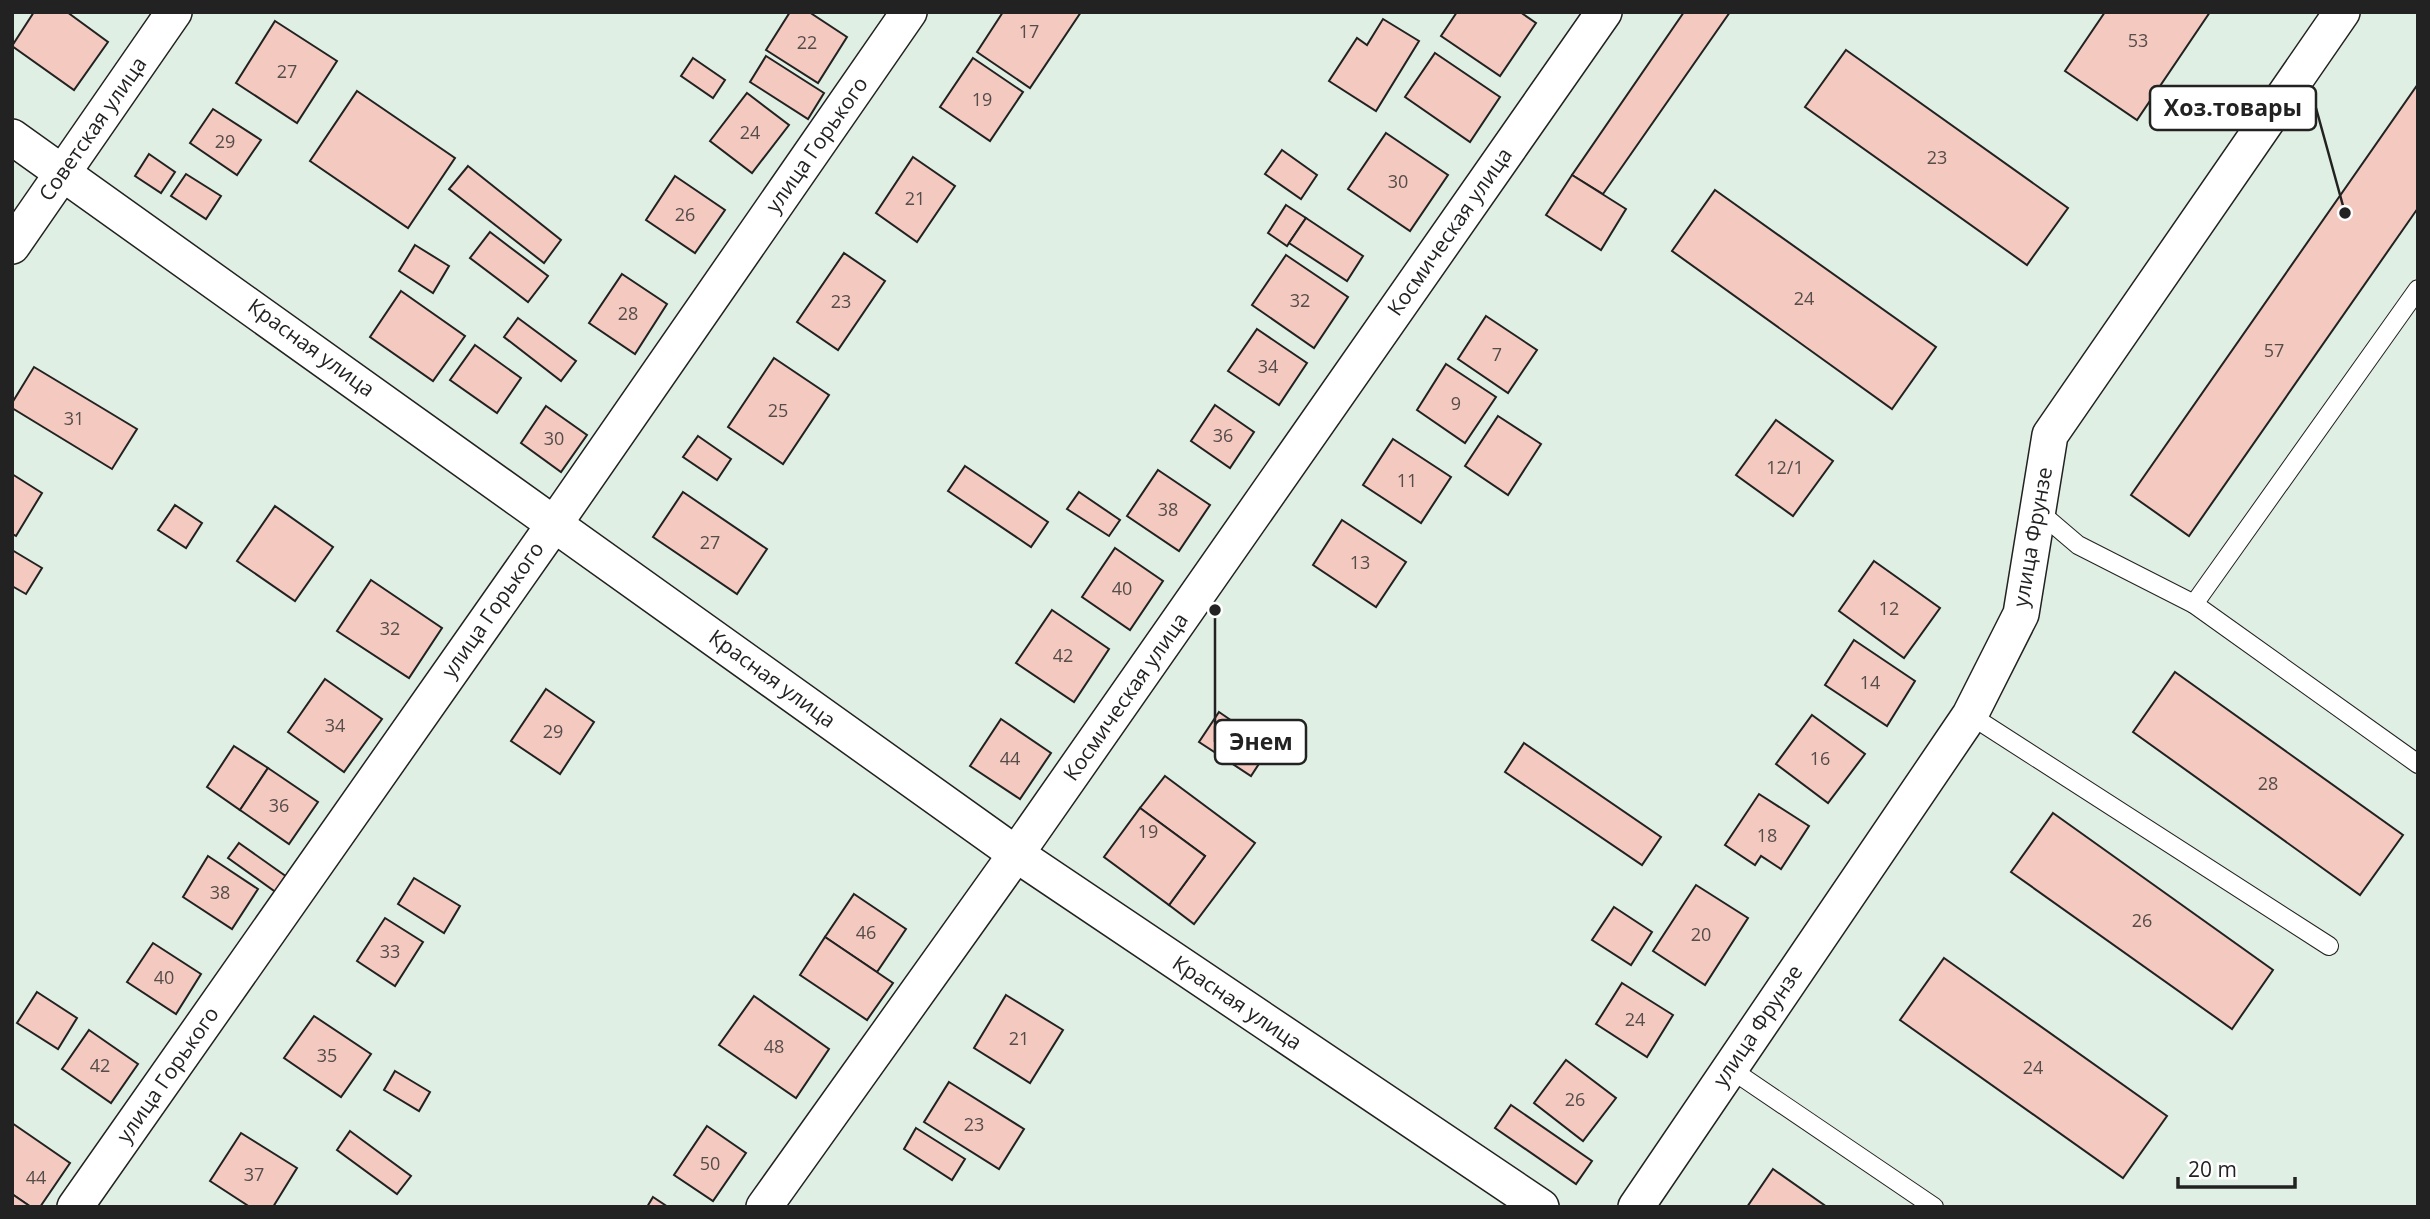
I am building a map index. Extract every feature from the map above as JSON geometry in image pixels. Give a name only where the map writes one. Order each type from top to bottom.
[{"type":"street","name":"Советская улица","points":[[12,246],[174,12]]},
{"type":"street","name":"улица Горького","points":[[75,1207],[555,523],[909,12]]},
{"type":"street","name":"Космическая улица","points":[[764,1207],[1016,854],[1604,12]]},
{"type":"street","name":"улица Фрунзе","points":[[1636,1207],[1970,715],[2021,614],[2050,435],[2342,12]]},
{"type":"street","name":"Красная улица","points":[[12,136],[1016,854],[1541,1207]]},
{"type":"lane","points":[[2194,604],[2418,289]]},
{"type":"lane","points":[[2038,511],[2078,545],[2194,604],[2418,764]]},
{"type":"lane","points":[[1970,715],[2329,946]]},
{"type":"lane","points":[[1729,1068],[1934,1207]]},
{"type":"green space","points":[[12,12],[2418,12],[2418,1207],[12,1207]]},
{"type":"building","points":[[34,12],[67,12],[108,42],[74,90],[12,46]]},
{"type":"building","points":[[790,12],[809,12],[847,37],[818,83],[766,50]]},
{"type":"building","points":[[1003,12],[1081,12],[1030,88],[977,52]]},
{"type":"building","points":[[1457,12],[1520,12],[1536,23],[1500,76],[1441,36]]},
{"type":"building","points":[[1684,12],[1730,12],[1603,194],[1572,175]]},
{"type":"building","points":[[2105,12],[2210,12],[2137,120],[2065,71]]},
{"type":"building","points":[[1383,19],[1419,41],[1376,111],[1329,81],[1357,38],[1367,45]]},
{"type":"building","points":[[275,21],[337,61],[297,123],[236,83]]},
{"type":"building","points":[[1846,50],[2068,208],[2027,265],[1805,107]]},
{"type":"building","points":[[1435,53],[1500,97],[1470,142],[1405,97]]},
{"type":"building","points":[[766,56],[824,93],[808,119],[750,82]]},
{"type":"building","points":[[693,58],[725,80],[713,98],[681,76]]},
{"type":"building","points":[[973,58],[1023,92],[990,141],[940,107]]},
{"type":"building","points":[[2418,84],[2418,208],[2189,536],[2131,495]]},
{"type":"building","points":[[357,91],[455,158],[408,228],[310,161]]},
{"type":"building","points":[[747,93],[789,125],[752,173],[710,141]]},
{"type":"building","points":[[213,109],[261,140],[237,175],[190,143]]},
{"type":"building","points":[[1386,133],[1448,175],[1410,231],[1348,189]]},
{"type":"building","points":[[1282,150],[1317,175],[1301,199],[1265,174]]},
{"type":"building","points":[[149,154],[175,172],[161,193],[135,176]]},
{"type":"building","points":[[913,157],[955,186],[917,242],[876,213]]},
{"type":"building","points":[[468,166],[561,240],[544,263],[449,189]]},
{"type":"building","points":[[186,174],[221,196],[206,219],[171,196]]},
{"type":"building","points":[[1572,175],[1626,209],[1601,250],[1546,215]]},
{"type":"building","points":[[675,176],[725,210],[695,253],[646,220]]},
{"type":"building","points":[[1715,190],[1936,347],[1892,409],[1672,251]]},
{"type":"building","points":[[1286,205],[1306,218],[1287,246],[1268,233]]},
{"type":"building","points":[[1306,218],[1363,256],[1347,281],[1289,243]]},
{"type":"building","points":[[490,232],[548,276],[528,302],[470,258]]},
{"type":"building","points":[[415,245],[449,266],[433,293],[399,271]]},
{"type":"building","points":[[844,253],[885,281],[838,350],[797,322]]},
{"type":"building","points":[[1286,255],[1348,297],[1314,348],[1252,305]]},
{"type":"building","points":[[622,274],[667,304],[635,354],[589,323]]},
{"type":"building","points":[[401,291],[465,336],[433,381],[370,337]]},
{"type":"building","points":[[1486,316],[1537,350],[1508,393],[1458,359]]},
{"type":"building","points":[[518,318],[576,361],[561,381],[504,337]]},
{"type":"building","points":[[1257,329],[1307,363],[1279,405],[1228,371]]},
{"type":"building","points":[[475,345],[521,378],[497,413],[450,380]]},
{"type":"building","points":[[774,358],[829,395],[783,464],[728,427]]},
{"type":"building","points":[[1446,364],[1496,397],[1465,443],[1417,410]]},
{"type":"building","points":[[34,367],[137,429],[112,469],[12,408],[12,403]]},
{"type":"building","points":[[1215,405],[1254,432],[1230,468],[1191,441]]},
{"type":"building","points":[[546,406],[587,435],[561,472],[521,443]]},
{"type":"building","points":[[1498,416],[1541,444],[1508,495],[1465,466]]},
{"type":"building","points":[[1776,420],[1833,461],[1793,516],[1736,475]]},
{"type":"building","points":[[698,436],[731,459],[717,480],[683,457]]},
{"type":"building","points":[[1393,439],[1451,477],[1421,523],[1363,485]]},
{"type":"building","points":[[965,466],[1048,522],[1031,547],[948,491]]},
{"type":"building","points":[[1158,470],[1210,505],[1179,551],[1127,516]]},
{"type":"building","points":[[12,474],[42,493],[16,536],[12,534]]},
{"type":"building","points":[[683,492],[767,549],[737,594],[653,537]]},
{"type":"building","points":[[1079,492],[1120,520],[1109,536],[1067,509]]},
{"type":"building","points":[[175,505],[202,523],[186,548],[158,530]]},
{"type":"building","points":[[275,506],[333,547],[295,601],[237,561]]},
{"type":"building","points":[[1342,520],[1406,562],[1376,607],[1313,565]]},
{"type":"building","points":[[1115,548],[1163,581],[1130,630],[1082,597]]},
{"type":"building","points":[[12,550],[42,568],[26,594],[12,586]]},
{"type":"building","points":[[1874,561],[1940,608],[1904,658],[1839,611]]},
{"type":"building","points":[[371,580],[442,628],[409,678],[337,631]]},
{"type":"building","points":[[1052,610],[1109,649],[1074,702],[1016,663]]},
{"type":"building","points":[[1854,640],[1915,681],[1887,726],[1825,685]]},
{"type":"building","points":[[2175,672],[2403,835],[2360,895],[2133,732]]},
{"type":"building","points":[[325,679],[382,719],[344,772],[288,732]]},
{"type":"building","points":[[546,689],[594,722],[560,774],[511,741]]},
{"type":"building","points":[[1219,712],[1270,747],[1251,776],[1199,742]]},
{"type":"building","points":[[1812,715],[1865,754],[1828,803],[1776,764]]},
{"type":"building","points":[[1001,719],[1051,753],[1020,799],[970,766]]},
{"type":"building","points":[[1524,743],[1661,837],[1642,865],[1505,772]]},
{"type":"building","points":[[234,746],[268,768],[240,810],[207,787]]},
{"type":"building","points":[[268,768],[318,802],[289,844],[240,810]]},
{"type":"building","points":[[1165,776],[1255,843],[1194,924],[1169,905],[1205,856],[1140,808]]},
{"type":"building","points":[[1759,794],[1809,826],[1781,869],[1761,856],[1755,865],[1725,845]]},
{"type":"building","points":[[1140,808],[1205,856],[1169,905],[1104,857]]},
{"type":"building","points":[[2053,813],[2273,970],[2232,1029],[2011,872]]},
{"type":"building","points":[[239,843],[287,877],[277,893],[228,858]]},
{"type":"building","points":[[208,856],[258,889],[232,929],[183,897]]},
{"type":"building","points":[[414,878],[460,906],[444,933],[398,904]]},
{"type":"building","points":[[1696,885],[1748,918],[1705,985],[1653,951]]},
{"type":"building","points":[[854,894],[906,929],[877,972],[825,937]]},
{"type":"building","points":[[1614,907],[1652,932],[1631,965],[1592,940]]},
{"type":"building","points":[[385,918],[423,942],[395,986],[357,961]]},
{"type":"building","points":[[825,937],[893,983],[867,1020],[800,975]]},
{"type":"building","points":[[153,943],[201,974],[176,1014],[127,982]]},
{"type":"building","points":[[1944,958],[2167,1116],[2123,1178],[1900,1020]]},
{"type":"building","points":[[1622,983],[1673,1015],[1647,1057],[1596,1024]]},
{"type":"building","points":[[37,992],[77,1018],[58,1049],[17,1023]]},
{"type":"building","points":[[1006,995],[1063,1030],[1030,1083],[974,1048]]},
{"type":"building","points":[[754,996],[829,1049],[796,1098],[719,1045]]},
{"type":"building","points":[[314,1016],[371,1054],[341,1097],[284,1058]]},
{"type":"building","points":[[89,1030],[138,1064],[111,1103],[62,1069]]},
{"type":"building","points":[[1566,1060],[1616,1098],[1583,1141],[1534,1103]]},
{"type":"building","points":[[395,1071],[430,1092],[419,1111],[384,1090]]},
{"type":"building","points":[[949,1082],[1024,1129],[999,1169],[924,1122]]},
{"type":"building","points":[[1511,1105],[1592,1161],[1576,1184],[1495,1128]]},
{"type":"building","points":[[12,1123],[70,1163],[40,1207],[31,1207],[12,1194]]},
{"type":"building","points":[[707,1126],[746,1153],[713,1201],[674,1175]]},
{"type":"building","points":[[916,1128],[965,1159],[952,1180],[904,1149]]},
{"type":"building","points":[[350,1131],[411,1176],[397,1194],[337,1150]]},
{"type":"building","points":[[241,1133],[297,1168],[273,1207],[250,1207],[210,1181]]},
{"type":"building","points":[[1773,1169],[1827,1207],[1747,1207]]},
{"type":"building","points":[[12,1194],[31,1207],[12,1207]]},
{"type":"building","points":[[653,1197],[668,1207],[647,1207]]},
{"type":"place","name":"Хоз.товары","points":[[2345,213]]},
{"type":"place","name":"Энем","points":[[1215,610]]}]
